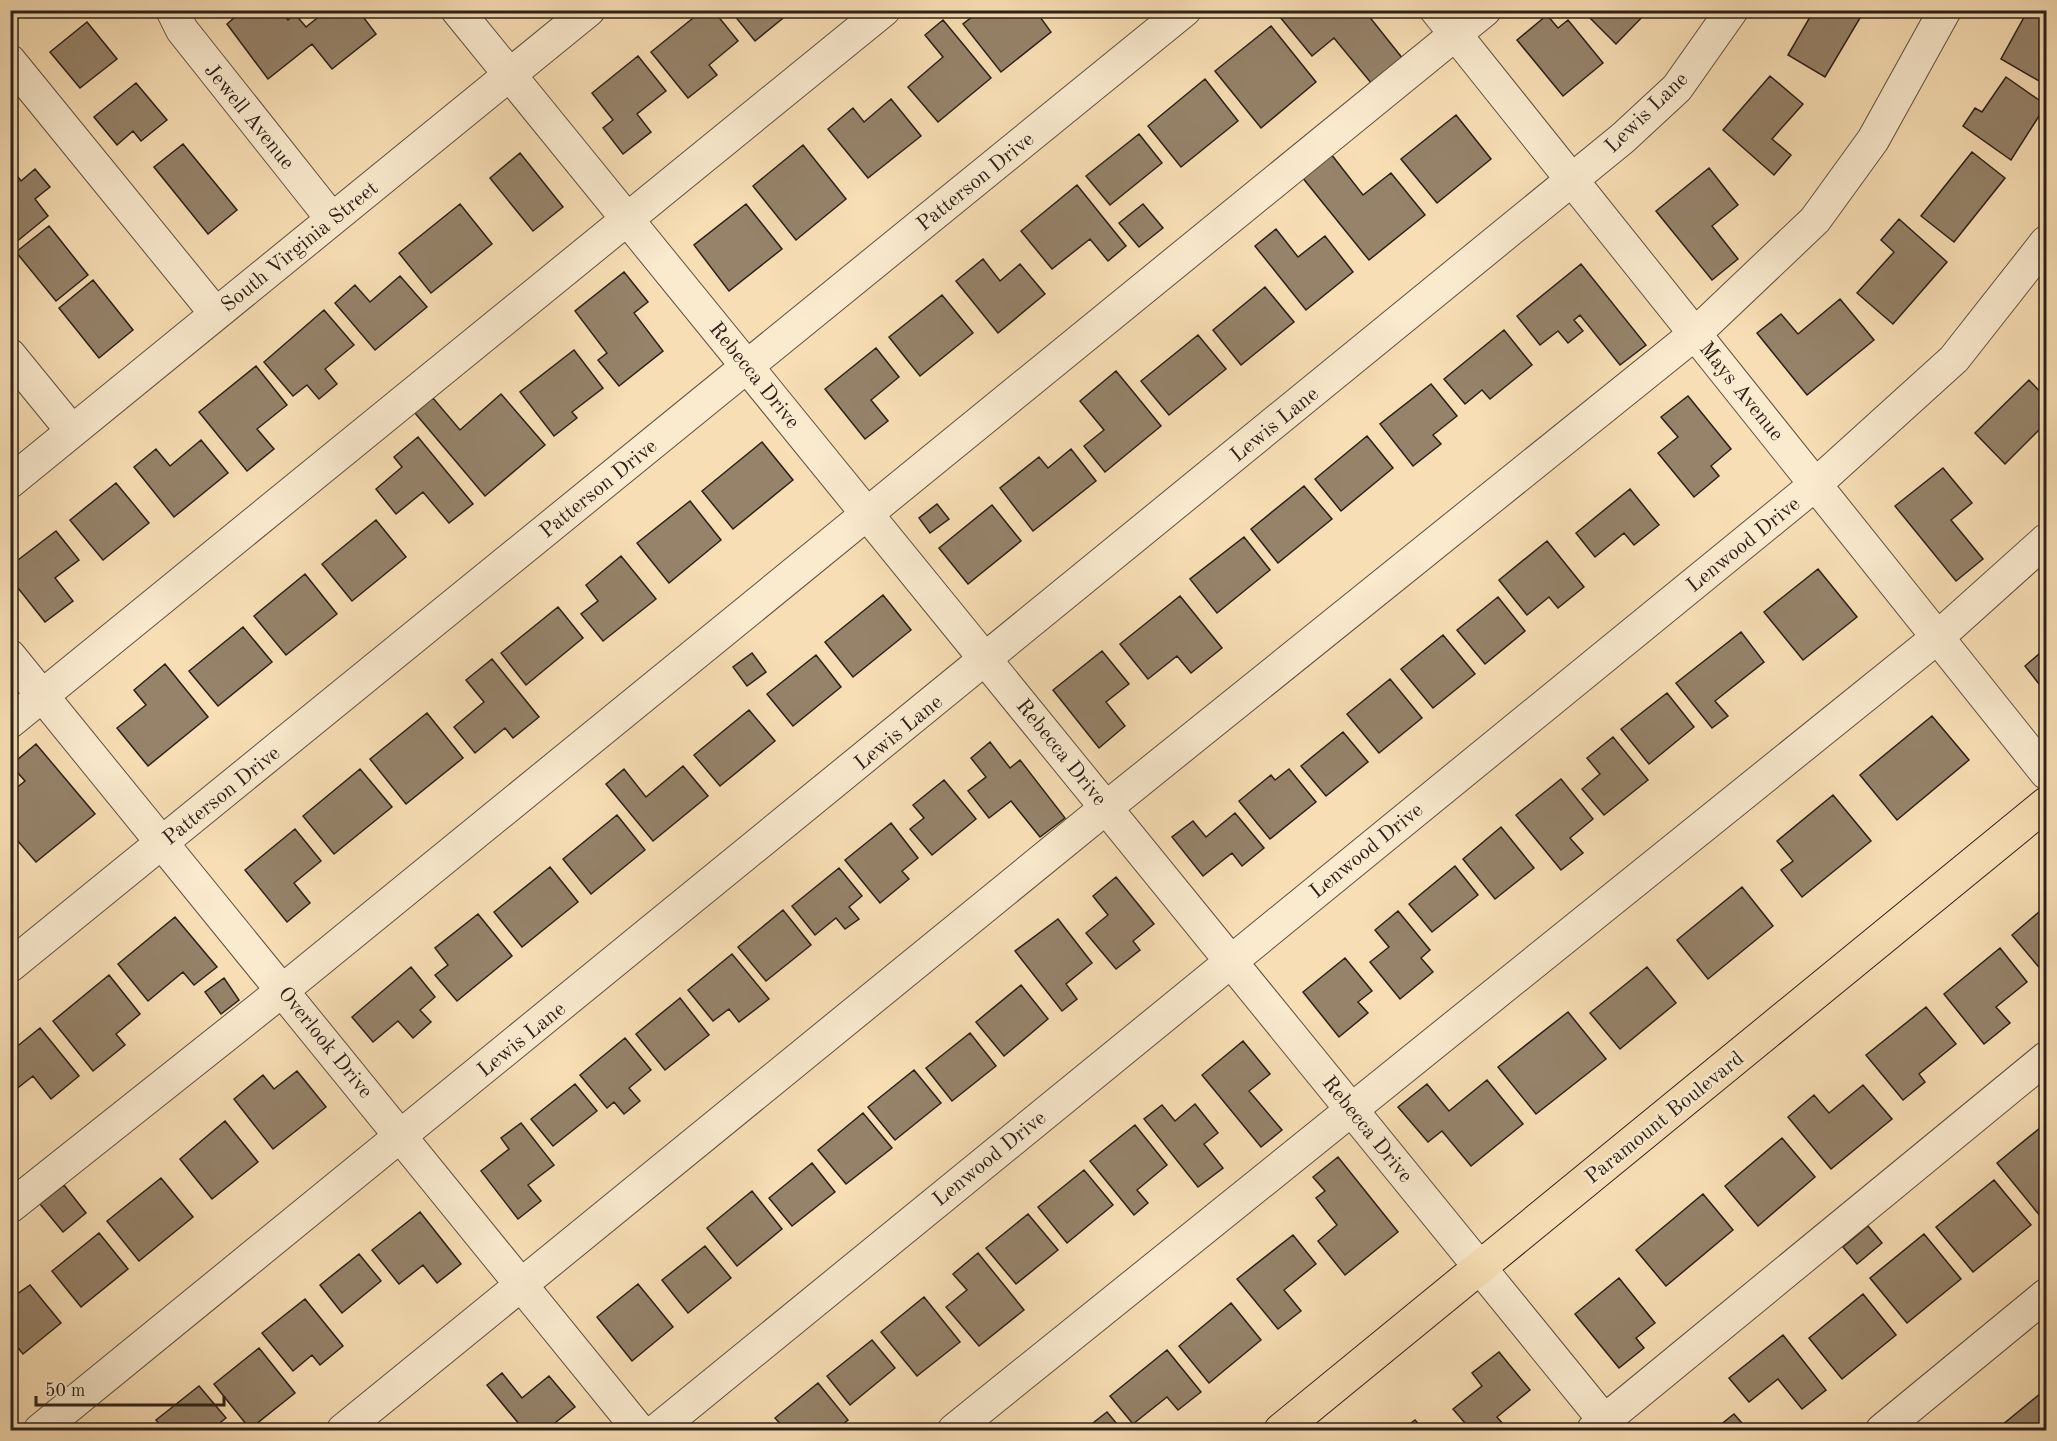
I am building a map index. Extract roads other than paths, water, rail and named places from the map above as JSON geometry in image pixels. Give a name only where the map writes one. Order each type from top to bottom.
[{"type":"main road","name":"Paramount Boulevard","points":[[1281,1431],[2046,804]]},
{"type":"street","name":"Jewell Avenue","points":[[172,10],[182,30],[332,219]]},
{"type":"street","name":"Rebecca Drive","points":[[457,10],[1231,960],[1480,1268],[1603,1427]]},
{"type":"street","name":"South Virginia Street","points":[[10,482],[589,10]]},
{"type":"street","points":[[10,722],[884,10]]},
{"type":"street","name":"Patterson Drive","points":[[10,966],[1185,10]]},
{"type":"street","name":"Mays Avenue","points":[[1436,10],[2046,773]]},
{"type":"street","points":[[10,1207],[283,990],[1456,36],[1485,10]]},
{"type":"street","name":"Lewis Lane","points":[[40,1431],[1623,138],[1677,88],[1732,10]]},
{"type":"street","points":[[343,1431],[1107,807],[1695,333],[1815,220],[1873,140],[1945,10]]},
{"type":"street","points":[[10,61],[216,314]]},
{"type":"street","name":"Lenwood Drive","points":[[657,1431],[1816,484],[1954,359],[2046,242]]},
{"type":"street","points":[[10,355],[72,431]]},
{"type":"street","points":[[954,1431],[1350,1108],[1938,637],[2046,540]]},
{"type":"street","name":"Overlook Drive","points":[[10,656],[639,1431]]},
{"type":"street","points":[[1603,1427],[2046,1058]]},
{"type":"street","points":[[1882,1431],[2046,1295]]}]
